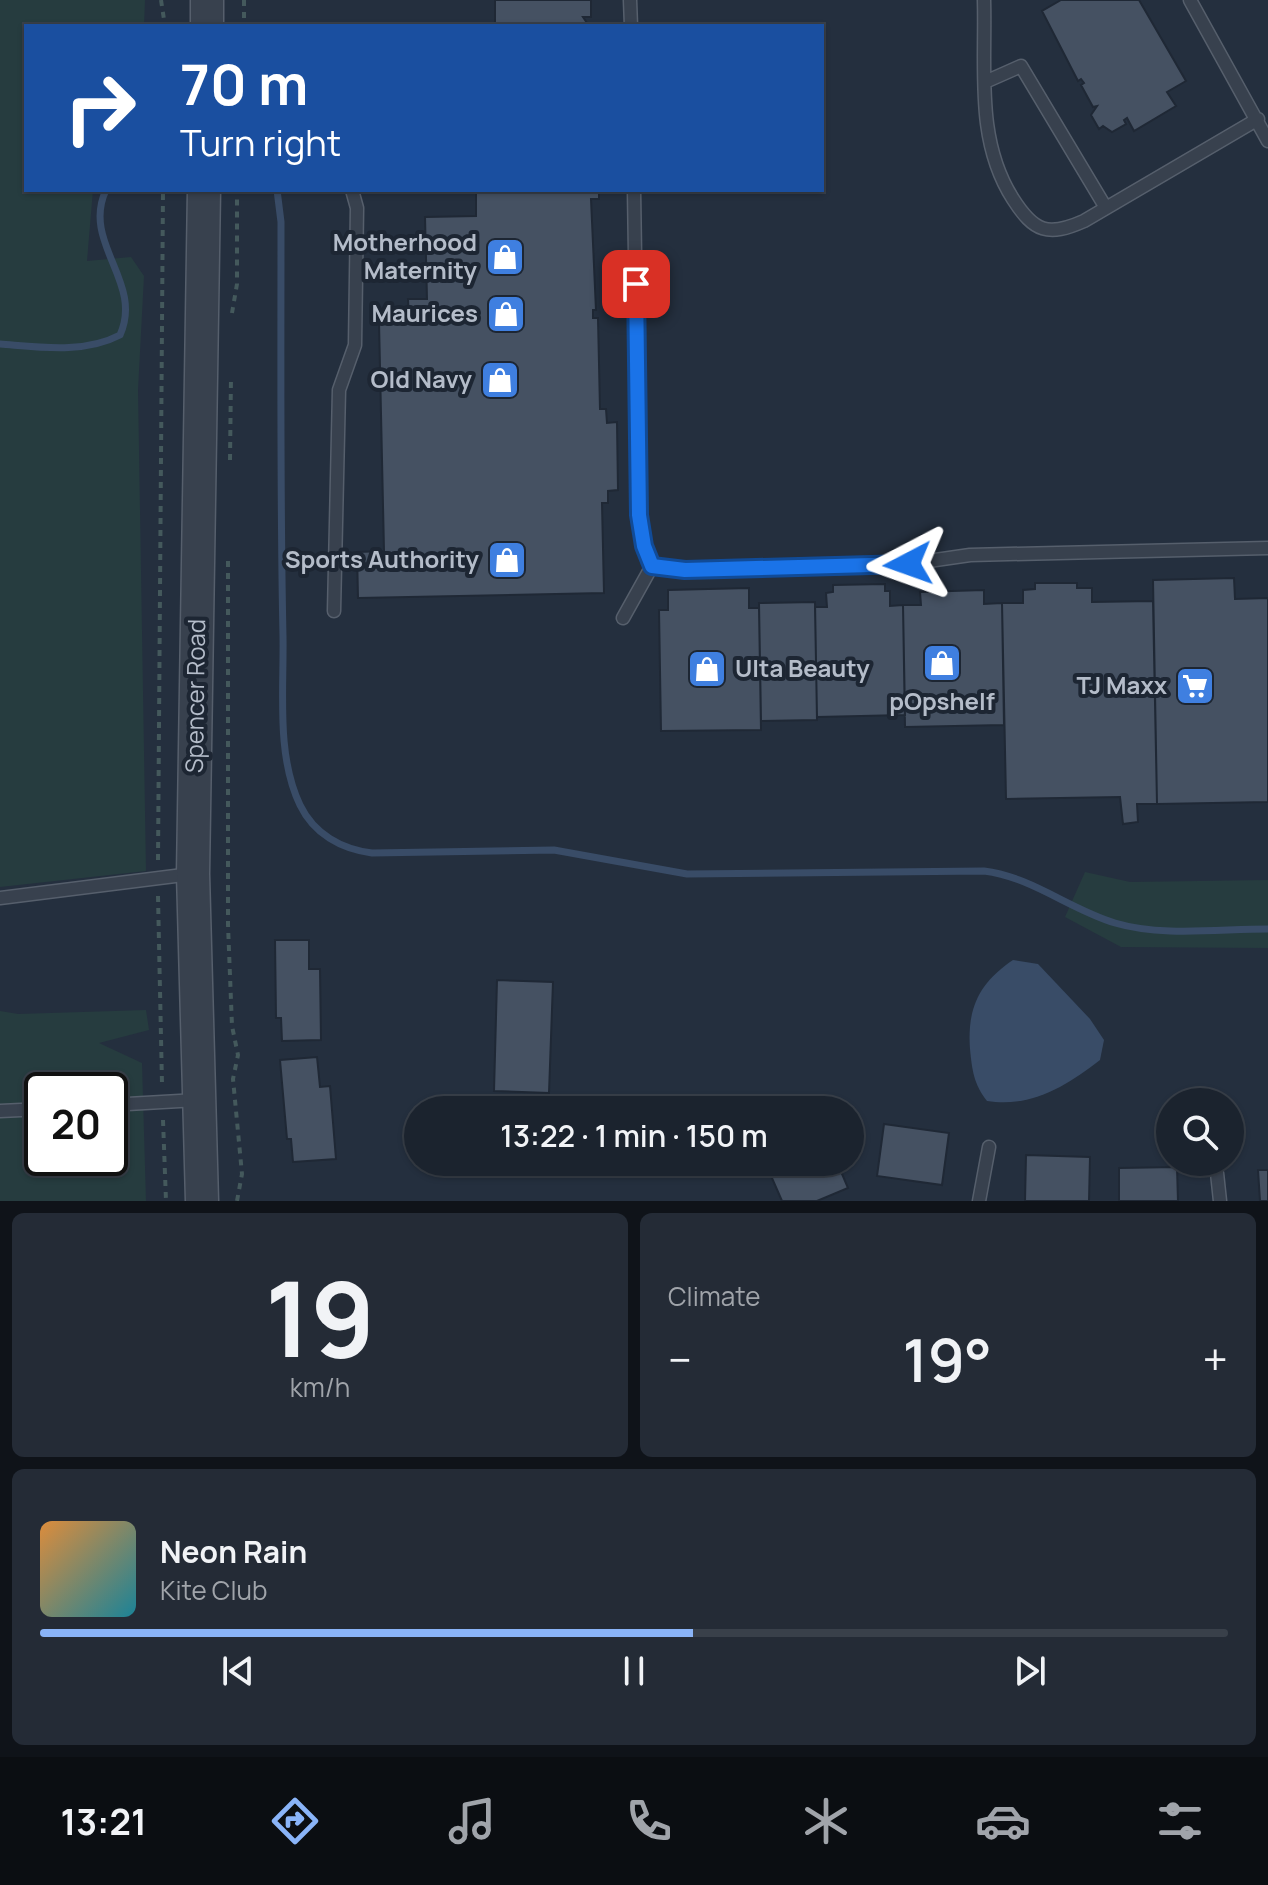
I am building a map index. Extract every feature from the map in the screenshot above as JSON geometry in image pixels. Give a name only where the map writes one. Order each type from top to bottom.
[{"type":"street","points":[[207,0],[207,24]]},
{"type":"street","name":"Spencer Road","points":[[202,1201],[193,874],[204,192]]},
{"type":"lane","points":[[630,0],[631,24]]},
{"type":"lane","points":[[984,0],[985,82],[991,159],[1001,182],[1032,225],[1046,231],[1070,227],[1258,119]]},
{"type":"lane","points":[[1190,0],[1268,141]]},
{"type":"lane","points":[[985,82],[1021,66],[1106,208]]},
{"type":"lane","points":[[334,611],[339,390],[355,345],[357,208],[353,192]]},
{"type":"lane","points":[[634,192],[639,515],[644,546],[652,566]]},
{"type":"lane","points":[[652,566],[685,570],[887,567],[970,555],[1268,548]]},
{"type":"lane","points":[[623,618],[652,566]]},
{"type":"lane","points":[[0,898],[193,874]]},
{"type":"lane","points":[[128,1104],[197,1100]]},
{"type":"lane","points":[[0,1111],[24,1110]]},
{"type":"lane","points":[[979,1201],[989,1147]]},
{"type":"lane","points":[[1217,1176],[1220,1201]]},
{"type":"path","points":[[161,0],[165,24]]},
{"type":"path","points":[[244,0],[244,24]]},
{"type":"path","points":[[163,192],[158,879],[166,1201]]},
{"type":"path","points":[[231,318],[237,284],[237,192]]},
{"type":"path","points":[[230,463],[231,374]]},
{"type":"path","points":[[229,550],[228,925],[232,1026],[238,1055],[233,1079],[242,1174],[237,1201]]},
{"type":"green space","points":[[0,0],[145,0],[144,24],[24,24],[24,192],[93,192],[87,261],[131,257],[144,276],[138,390],[146,871],[0,887]]},
{"type":"green space","points":[[1085,872],[1130,882],[1268,880],[1268,948],[1121,947],[1065,917]]},
{"type":"green space","points":[[146,1010],[149,1030],[99,1043],[142,1063],[146,1201],[0,1201],[0,1011],[18,1014]]},
{"type":"water","points":[[1013,960],[1038,964],[1090,1019],[1104,1040],[1100,1060],[1048,1093],[1019,1101],[987,1101],[976,1083],[973,1070],[970,1034],[973,1009],[984,987]]},
{"type":"building","points":[[495,0],[591,0],[591,17],[583,17],[588,24],[495,24]]},
{"type":"building","points":[[1061,0],[1139,0],[1186,81],[1167,92],[1176,106],[1134,131],[1127,118],[1124,120],[1126,124],[1112,132],[1103,126],[1099,129],[1091,115],[1097,106],[1093,107],[1081,85],[1084,83],[1081,79],[1078,81],[1042,11]]},
{"type":"building","points":[[476,192],[599,192],[599,199],[591,199],[596,310],[593,310],[593,318],[598,318],[600,409],[606,409],[607,423],[617,422],[618,490],[608,491],[608,503],[602,503],[604,593],[358,598],[357,552],[384,551],[379,322],[409,322],[408,299],[427,299],[425,217],[476,216]]},
{"type":"building","points":[[1234,578],[1235,599],[1268,598],[1268,802],[1157,804],[1153,580]]},
{"type":"building","points":[[1035,583],[1077,583],[1077,588],[1092,588],[1092,602],[1153,601],[1157,804],[1137,804],[1138,822],[1123,824],[1120,797],[1006,799],[1002,603],[1023,603],[1023,590],[1035,589]]},
{"type":"building","points":[[885,584],[885,591],[890,591],[890,606],[903,605],[905,715],[817,717],[815,607],[827,607],[826,593],[833,592],[833,585]]},
{"type":"building","points":[[749,588],[749,608],[759,608],[761,730],[661,731],[659,610],[668,610],[668,590]]},
{"type":"building","points":[[984,590],[984,604],[1002,603],[1004,725],[905,727],[903,605],[921,605],[920,592]]},
{"type":"building","points":[[815,602],[817,720],[761,721],[759,603]]},
{"type":"building","points":[[275,940],[309,940],[309,969],[320,969],[321,1040],[282,1041],[281,1018],[276,1018]]},
{"type":"building","points":[[497,980],[553,982],[549,1093],[494,1091]]},
{"type":"building","points":[[317,1057],[320,1087],[330,1086],[336,1159],[293,1162],[291,1139],[287,1139],[280,1060]]},
{"type":"building","points":[[884,1124],[949,1133],[942,1185],[877,1176]]},
{"type":"building","points":[[1026,1155],[1090,1157],[1089,1201],[1025,1201]]},
{"type":"building","points":[[1156,1167],[1156,1176],[1177,1176],[1178,1201],[1119,1201],[1119,1168]]},
{"type":"building","points":[[1258,1170],[1268,1170],[1268,1201],[1260,1201]]},
{"type":"building","points":[[771,1176],[843,1176],[848,1188],[817,1201],[782,1201]]},
{"type":"waterway","points":[[0,344],[76,347],[120,335],[125,316],[124,297],[101,228],[100,209],[105,192]]},
{"type":"waterway","points":[[277,192],[281,222],[284,744],[292,786],[306,815],[321,832],[339,844],[372,853],[554,850],[687,874],[984,871],[1034,886],[1098,917],[1133,927],[1171,931],[1268,929]]},
{"type":"place","name":"Motherhood Maternity","points":[[505,257]]},
{"type":"place","name":"Maurices","points":[[506,314]]},
{"type":"place","name":"Old Navy","points":[[500,380]]},
{"type":"place","name":"Sports Authority","points":[[507,560]]},
{"type":"place","name":"pOpshelf","points":[[942,663]]},
{"type":"place","name":"Ulta Beauty","points":[[707,669]]},
{"type":"place","name":"TJ Maxx","points":[[1195,686]]},
{"type":"route","points":[[636,284],[639,515],[644,546],[652,566],[685,570],[887,567],[908,564]]}]
